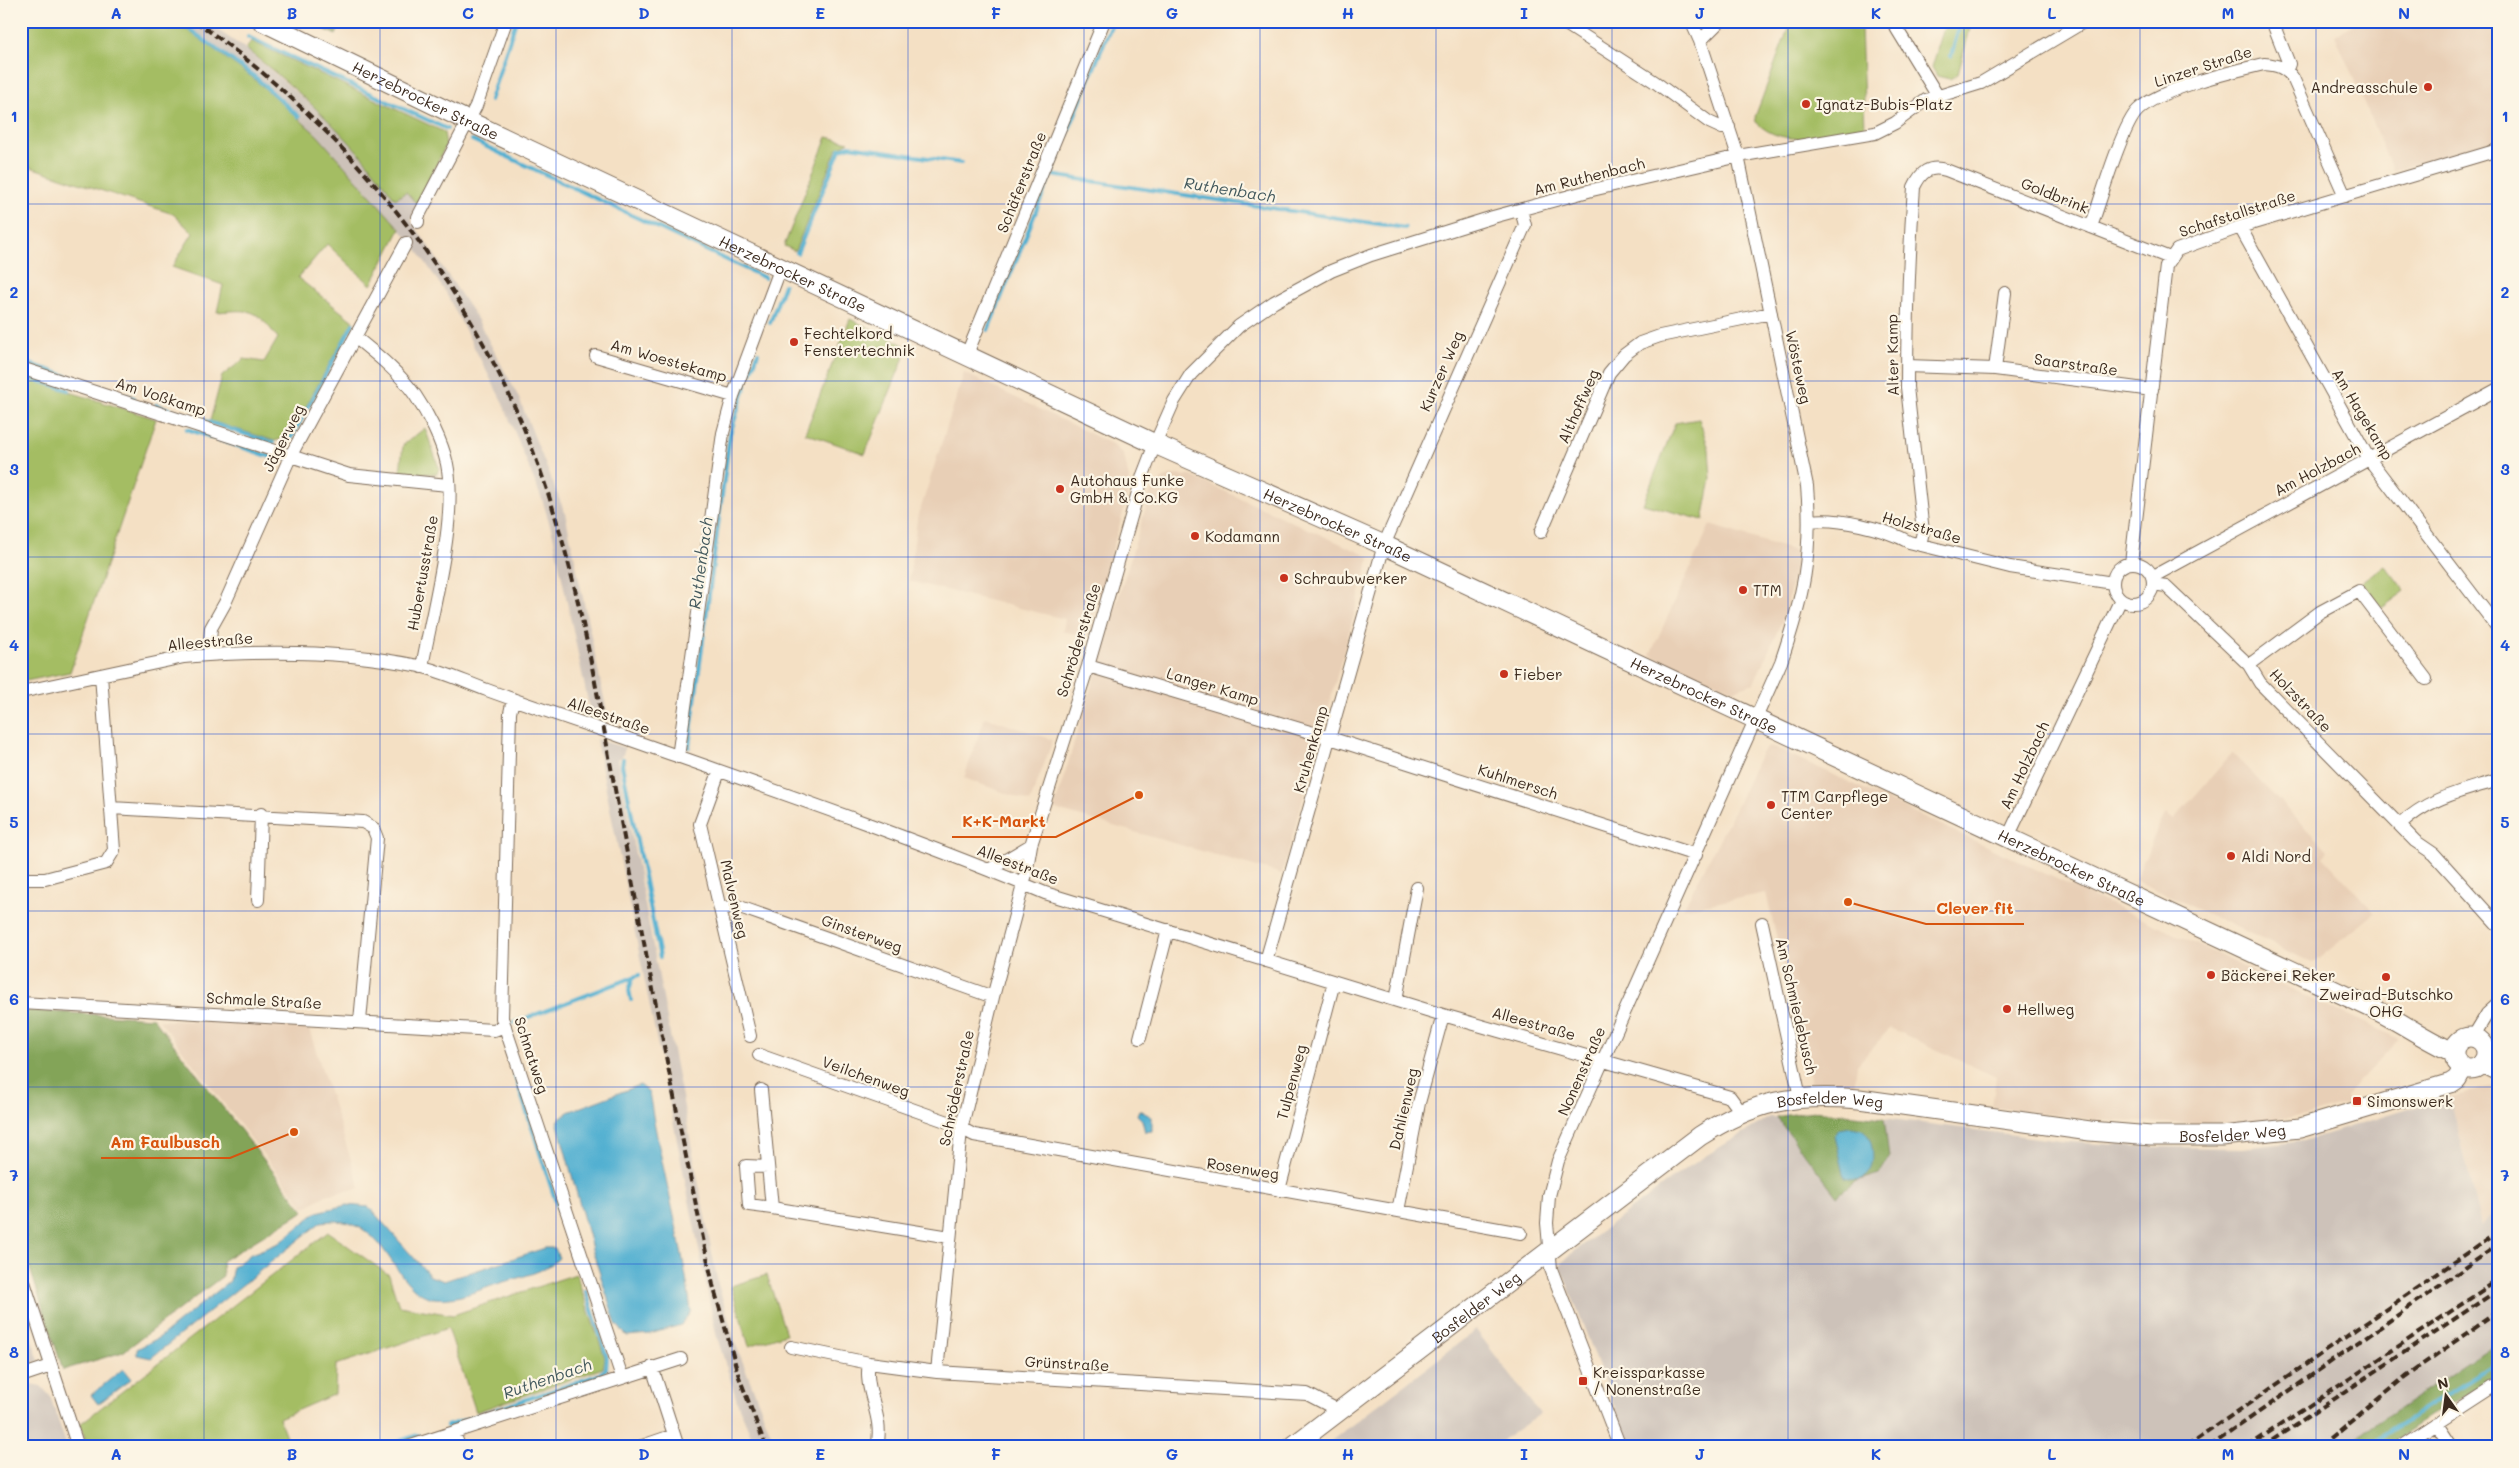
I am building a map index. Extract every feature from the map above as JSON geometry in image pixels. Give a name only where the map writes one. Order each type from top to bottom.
[{"type":"main road","name":"Herzebrocker Straße","points":[[262,21],[468,121],[1155,444],[1384,545],[2412,1028],[2422,1027],[2462,1050]]},
{"type":"main road","points":[[2484,1046],[2491,1062],[2470,1069],[2462,1050],[2484,1046]]},
{"type":"main road","name":"Bosfelder Weg","points":[[1292,1447],[1700,1136],[1741,1112],[1775,1101],[1800,1097],[1859,1099],[2090,1131],[2151,1136],[2221,1136],[2269,1132],[2313,1125],[2451,1083],[2457,1080],[2462,1050]]},
{"type":"street","points":[[418,222],[418,217],[476,106],[506,21]]},
{"type":"street","name":"Schäferstraße","points":[[967,354],[1104,21]]},
{"type":"street","points":[[1561,21],[1655,82],[1709,122],[1722,128],[1729,127]]},
{"type":"street","name":"Wösteweg","points":[[1690,21],[1700,41],[1738,156],[1807,486],[1810,521],[1807,570],[1796,620],[1781,662],[1756,720]]},
{"type":"street","points":[[1700,41],[1720,21]]},
{"type":"street","points":[[1892,21],[1936,95]]},
{"type":"street","name":"Am Ruthenbach","points":[[1155,444],[1174,401],[1190,374],[1239,326],[1274,302],[1331,271],[1363,258],[1521,210],[1738,156],[1875,133],[1895,123],[1926,100],[1936,95],[1981,83],[2084,21]]},
{"type":"street","points":[[2272,21],[2289,64],[2287,69],[2293,78],[2345,196]]},
{"type":"street","name":"Linzer Straße","points":[[2091,227],[2127,127],[2137,111],[2154,98],[2244,69],[2264,64],[2278,65],[2287,69]]},
{"type":"street","name":"Schafstallstraße","points":[[2131,563],[2166,266],[2176,250],[2240,227],[2498,150]]},
{"type":"street","name":"Goldbrink","points":[[1928,169],[1937,167],[1946,170],[2170,258]]},
{"type":"street","name":"Alter Kamp","points":[[1920,545],[1923,532],[1907,366],[1908,269],[1914,188],[1919,177],[1928,169]]},
{"type":"street","name":"Kurzer Weg","points":[[1384,545],[1525,224],[1521,210]]},
{"type":"street","name":"Am Hagekamp","points":[[2240,227],[2369,459],[2498,628]]},
{"type":"street","name":"Jägerweg","points":[[209,654],[211,628],[225,602],[291,455],[406,243]]},
{"type":"street","name":"Am Woestekamp","points":[[678,757],[722,433],[733,396],[781,267]]},
{"type":"street","points":[[1995,369],[2005,293]]},
{"type":"street","name":"Althoffweg","points":[[1541,532],[1608,373],[1624,356],[1640,343],[1660,336],[1771,313]]},
{"type":"street","name":"Hubertusstraße","points":[[355,337],[390,365],[415,395],[433,428],[447,464],[449,505],[443,557],[422,666]]},
{"type":"street","name":"Am Woestekamp","points":[[596,356],[733,396]]},
{"type":"street","name":"Saarstraße","points":[[1907,366],[1995,369],[2152,390]]},
{"type":"street","name":"Am Voßkamp","points":[[21,368],[291,455]]},
{"type":"street","name":"Am Holzbach","points":[[2153,580],[2369,459],[2498,390]]},
{"type":"street","name":"Schröderstraße","points":[[937,1372],[961,1130],[992,997],[1023,884],[1031,845],[1088,666],[1143,475],[1155,444]]},
{"type":"street","points":[[291,455],[349,475],[448,485]]},
{"type":"street","name":"Holzstraße","points":[[1810,521],[1827,519],[1898,536],[1920,545],[2010,567],[2113,583]]},
{"type":"street","name":"Kruhenkamp","points":[[1266,962],[1384,545]]},
{"type":"street","points":[[2131,563],[2144,566],[2153,580],[2148,597],[2142,601],[2128,602],[2121,599],[2115,592],[2113,583],[2115,573],[2122,566],[2131,563]]},
{"type":"street","name":"Holzstraße","points":[[2153,580],[2166,586],[2249,665],[2260,683],[2415,840],[2434,854],[2498,925]]},
{"type":"street","points":[[2249,665],[2320,612],[2359,591],[2426,679]]},
{"type":"street","name":"Am Holzbach","points":[[2008,837],[2121,599]]},
{"type":"street","name":"Alleestraße","points":[[21,692],[184,657],[209,654],[270,652],[310,654],[363,658],[422,666],[989,870],[1045,893],[1443,1015],[1730,1097],[1741,1112]]},
{"type":"street","name":"Langer Kamp","points":[[1088,666],[1330,738]]},
{"type":"street","points":[[22,879],[45,879],[106,863],[114,850],[101,675]]},
{"type":"street","name":"Schnatweg","points":[[513,699],[510,713],[502,1018],[622,1377]]},
{"type":"street","name":"Nonenstraße","points":[[1620,1447],[1551,1269],[1547,1223],[1549,1196],[1558,1161],[1756,720]]},
{"type":"street","name":"Kuhlmersch","points":[[1330,738],[1696,855]]},
{"type":"street","name":"Malvenweg","points":[[719,772],[700,824],[750,1036]]},
{"type":"street","points":[[2400,825],[2416,810],[2434,800],[2498,780]]},
{"type":"street","points":[[111,808],[261,814],[363,822],[372,828],[377,838],[360,1021]]},
{"type":"street","points":[[258,900],[261,814]]},
{"type":"street","points":[[989,870],[1031,845]]},
{"type":"street","points":[[1396,1000],[1417,888]]},
{"type":"street","name":"Ginsterweg","points":[[720,909],[737,906],[992,997]]},
{"type":"street","name":"Am Schmiedebusch","points":[[1762,923],[1800,1097]]},
{"type":"street","points":[[1140,1038],[1168,930]]},
{"type":"street","name":"Tulpenweg","points":[[1279,1190],[1334,982]]},
{"type":"street","name":"Schmale Straße","points":[[21,1003],[494,1030],[505,1026]]},
{"type":"street","points":[[2462,1050],[2487,1014],[2498,1004]]},
{"type":"street","name":"Dahlienweg","points":[[1398,1211],[1419,1103],[1443,1015]]},
{"type":"street","name":"Veilchenweg","points":[[759,1055],[951,1123],[961,1130]]},
{"type":"street","points":[[761,1090],[772,1208]]},
{"type":"street","name":"Rosenweg","points":[[961,1130],[974,1135],[1521,1233]]},
{"type":"street","points":[[768,1167],[746,1166],[749,1204],[950,1237]]},
{"type":"street","points":[[21,1273],[78,1447]]},
{"type":"street","name":"Grünstraße","points":[[791,1347],[869,1363],[937,1372],[1307,1394],[1332,1407],[1337,1412]]},
{"type":"street","points":[[408,1447],[681,1359]]},
{"type":"street","points":[[869,1363],[867,1373],[881,1432],[877,1447]]},
{"type":"street","points":[[21,1376],[51,1366]]},
{"type":"street","points":[[639,1447],[676,1441],[652,1367]]},
{"type":"street","points":[[2401,1447],[2498,1384]]},
{"type":"street","points":[[2437,1423],[2453,1447]]},
{"type":"street","points":[[454,1432],[459,1447]]},
{"type":"shaded area","points":[[175,21],[204,21],[246,49],[331,122],[379,176],[395,199],[406,191],[417,204],[411,220],[476,317],[518,396],[565,513],[609,722],[591,716],[553,535],[543,502],[502,401],[446,293],[413,244],[317,135],[253,78]]},
{"type":"shaded area","name":"Andreasschule","points":[[2359,21],[2498,21],[2498,140],[2393,171],[2335,35]]},
{"type":"shaded area","points":[[964,373],[1112,444],[1124,455],[1129,479],[1125,506],[1087,637],[1063,631],[1065,619],[909,581],[917,520]]},
{"type":"shaded area","points":[[1173,475],[1191,476],[1370,557],[1282,874],[1054,809],[1151,491],[1162,479]]},
{"type":"shaded area","points":[[1710,525],[1798,552],[1786,612],[1754,683],[1734,690],[1650,655]]},
{"type":"shaded area","points":[[985,717],[1053,740],[1030,802],[964,778]]},
{"type":"shaded area","points":[[596,739],[625,748],[622,757],[617,759],[718,1284],[736,1345],[776,1447],[756,1447],[739,1407],[716,1334]]},
{"type":"shaded area","points":[[1769,747],[1774,747],[2399,1039],[2345,1096],[2348,1104],[2305,1116],[2215,1125],[2094,1120],[1992,1107],[1996,1077],[1890,1028],[1857,1065],[1854,1089],[1811,1082],[1766,893],[1683,909],[1733,813],[1761,753]]},
{"type":"shaded area","points":[[2232,753],[2328,851],[2323,857],[2375,913],[2313,963],[2135,880],[2161,821],[2166,814],[2174,820]]},
{"type":"shaded area","points":[[159,1020],[308,1026],[360,1188],[326,1195],[305,1208]]},
{"type":"shaded area","points":[[2498,1086],[2498,1210],[2481,1228],[2450,1096]]},
{"type":"shaded area","points":[[2450,1096],[2481,1227],[2498,1210],[2498,1342],[2342,1447],[1630,1447],[1560,1265],[1571,1254],[1689,1166],[1770,1117],[1776,1117],[1837,1196],[1856,1181],[1879,1174],[1889,1157],[1884,1118],[2068,1142],[2153,1147],[2242,1148],[2304,1141]]},
{"type":"shaded area","points":[[21,1307],[39,1361],[21,1366]]},
{"type":"shaded area","points":[[1476,1330],[1540,1414],[1493,1447],[1323,1447]]},
{"type":"shaded area","points":[[21,1385],[41,1386],[50,1396],[67,1447],[21,1447]]},
{"type":"green space","points":[[21,21],[175,21],[253,78],[317,135],[400,229],[371,285],[327,244],[298,278],[353,321],[290,436],[275,441],[210,421],[222,376],[244,359],[264,362],[278,338],[259,316],[253,313],[247,311],[217,312],[223,285],[172,267],[193,233],[173,214],[21,164]]},
{"type":"green space","points":[[314,21],[342,21],[336,35],[313,24]]},
{"type":"green space","points":[[1791,21],[1855,21],[1861,27],[1865,128],[1823,136],[1794,138],[1780,136],[1767,131],[1756,122],[1755,117]]},
{"type":"green space","points":[[1946,21],[1972,21],[1958,74],[1950,79],[1937,76],[1932,67]]},
{"type":"green space","points":[[251,41],[444,132],[446,145],[417,204],[406,192],[395,199],[363,157],[345,138],[287,83],[246,49]]},
{"type":"green space","points":[[827,137],[849,142],[837,149],[795,251],[784,246]]},
{"type":"green space","points":[[850,319],[908,347],[865,454],[805,433]]},
{"type":"green space","points":[[22,377],[156,419],[70,672],[21,682]]},
{"type":"green space","points":[[1699,419],[1709,449],[1711,479],[1703,520],[1643,504],[1675,423]]},
{"type":"green space","points":[[425,428],[439,468],[437,474],[400,472],[403,445]]},
{"type":"green space","points":[[2385,565],[2405,591],[2382,608],[2362,582]]},
{"type":"green space","points":[[21,1010],[153,1018],[304,1211],[222,1261],[223,1276],[123,1352],[63,1370],[21,1241]]},
{"type":"green space","points":[[1813,1111],[1884,1118],[1889,1157],[1879,1174],[1856,1181],[1837,1196],[1776,1117]]},
{"type":"green space","points":[[328,1232],[389,1275],[399,1306],[453,1315],[576,1274],[605,1358],[603,1368],[476,1412],[448,1328],[336,1365],[335,1394],[279,1418],[290,1447],[88,1447],[80,1424]]},
{"type":"green space","points":[[767,1275],[786,1334],[749,1346],[731,1286]]},
{"type":"green space","points":[[2498,1342],[2498,1373],[2384,1447],[2342,1447]]},
{"type":"water","points":[[640,1085],[649,1092],[682,1256],[691,1311],[681,1325],[650,1334],[627,1336],[616,1324],[592,1249],[557,1121],[568,1112]]},
{"type":"water","points":[[1139,1110],[1152,1117],[1152,1131],[1145,1132],[1142,1120],[1137,1115]]},
{"type":"water","points":[[1851,1127],[1862,1129],[1868,1135],[1873,1153],[1870,1171],[1865,1177],[1856,1180],[1845,1178],[1835,1136],[1839,1129]]},
{"type":"water","points":[[347,1205],[369,1207],[430,1276],[444,1281],[545,1248],[555,1248],[559,1258],[539,1271],[476,1292],[451,1298],[434,1298],[419,1293],[407,1282],[387,1254],[361,1228],[344,1222],[321,1222],[151,1358],[137,1355],[137,1349],[160,1337],[230,1281],[233,1267],[251,1254],[279,1243],[317,1212]]},
{"type":"water","points":[[123,1369],[131,1379],[98,1404],[91,1395]]},
{"type":"waterway","points":[[178,21],[255,77],[299,117]]},
{"type":"waterway","points":[[490,100],[516,21]]},
{"type":"waterway","name":"Ruthenbach","points":[[988,330],[1113,21]]},
{"type":"waterway","name":"Ruthenbach","points":[[1951,56],[1961,21]]},
{"type":"waterway","points":[[248,37],[447,129]]},
{"type":"waterway","points":[[472,140],[765,278]]},
{"type":"waterway","name":"Ruthenbach","points":[[797,253],[840,149],[850,146],[961,163]]},
{"type":"waterway","name":"Ruthenbach","points":[[1051,175],[1405,228]]},
{"type":"waterway","name":"Ruthenbach","points":[[770,323],[784,285]]},
{"type":"waterway","points":[[291,439],[353,324]]},
{"type":"waterway","name":"Ruthenbach","points":[[751,373],[758,353]]},
{"type":"waterway","points":[[21,361],[134,398]]},
{"type":"waterway","points":[[23,376],[69,390]]},
{"type":"waterway","name":"Ruthenbach","points":[[689,747],[730,434],[746,385]]},
{"type":"waterway","points":[[156,405],[273,443]]},
{"type":"waterway","points":[[187,429],[277,459]]},
{"type":"waterway","name":"Ruthenbach","points":[[623,759],[622,765],[660,957]]},
{"type":"waterway","name":"Ruthenbach","points":[[513,1023],[639,975]]},
{"type":"waterway","points":[[631,1000],[629,990],[633,977]]},
{"type":"waterway","name":"Ruthenbach","points":[[509,1057],[563,1224]]},
{"type":"waterway","name":"Ruthenbach","points":[[447,1426],[598,1375],[606,1369],[607,1357],[586,1291]]},
{"type":"waterway","points":[[2366,1447],[2498,1361]]},
{"type":"waterway","name":"Ruthenbach","points":[[382,1447],[418,1435]]},
{"type":"railway","points":[[195,21],[256,68],[313,119],[366,175],[414,235],[458,299],[495,367],[527,437],[553,509],[584,627],[666,1056],[713,1285],[739,1377],[766,1447]]},
{"type":"railway","points":[[2186,1447],[2498,1232]]},
{"type":"railway","points":[[2209,1447],[2498,1245]]},
{"type":"railway","points":[[2247,1447],[2498,1280]]},
{"type":"railway","points":[[2262,1447],[2498,1290]]},
{"type":"railway","points":[[2320,1447],[2406,1376],[2498,1311]]},
{"type":"place","name":"Andreasschule","points":[[2428,87]]},
{"type":"place","name":"Ignatz-Bubis-Platz","points":[[1806,104]]},
{"type":"place","name":"Fechtelkord Fenstertechnik","points":[[794,342]]},
{"type":"place","name":"Autohaus Funke GmbH & Co.KG","points":[[1060,489]]},
{"type":"place","name":"Kodamann","points":[[1195,536]]},
{"type":"place","name":"Schraubwerker","points":[[1284,578]]},
{"type":"place","name":"TTM","points":[[1743,590]]},
{"type":"place","name":"Fieber","points":[[1504,674]]},
{"type":"place","name":"K+K-Markt","points":[[1139,795]]},
{"type":"place","name":"TTM Carpflege Center","points":[[1771,805]]},
{"type":"place","name":"Aldi Nord","points":[[2231,856]]},
{"type":"place","name":"Clever fit","points":[[1848,902]]},
{"type":"place","name":"Bäckerei Reker","points":[[2211,975]]},
{"type":"place","name":"Zweirad-Butschko OHG","points":[[2386,977]]},
{"type":"place","name":"Hellweg","points":[[2007,1009]]},
{"type":"place","name":"Simonswerk","points":[[2357,1101]]},
{"type":"place","name":"Am Faulbusch","points":[[294,1132]]},
{"type":"place","name":"Kreissparkasse / Nonenstraße","points":[[1583,1381]]}]
